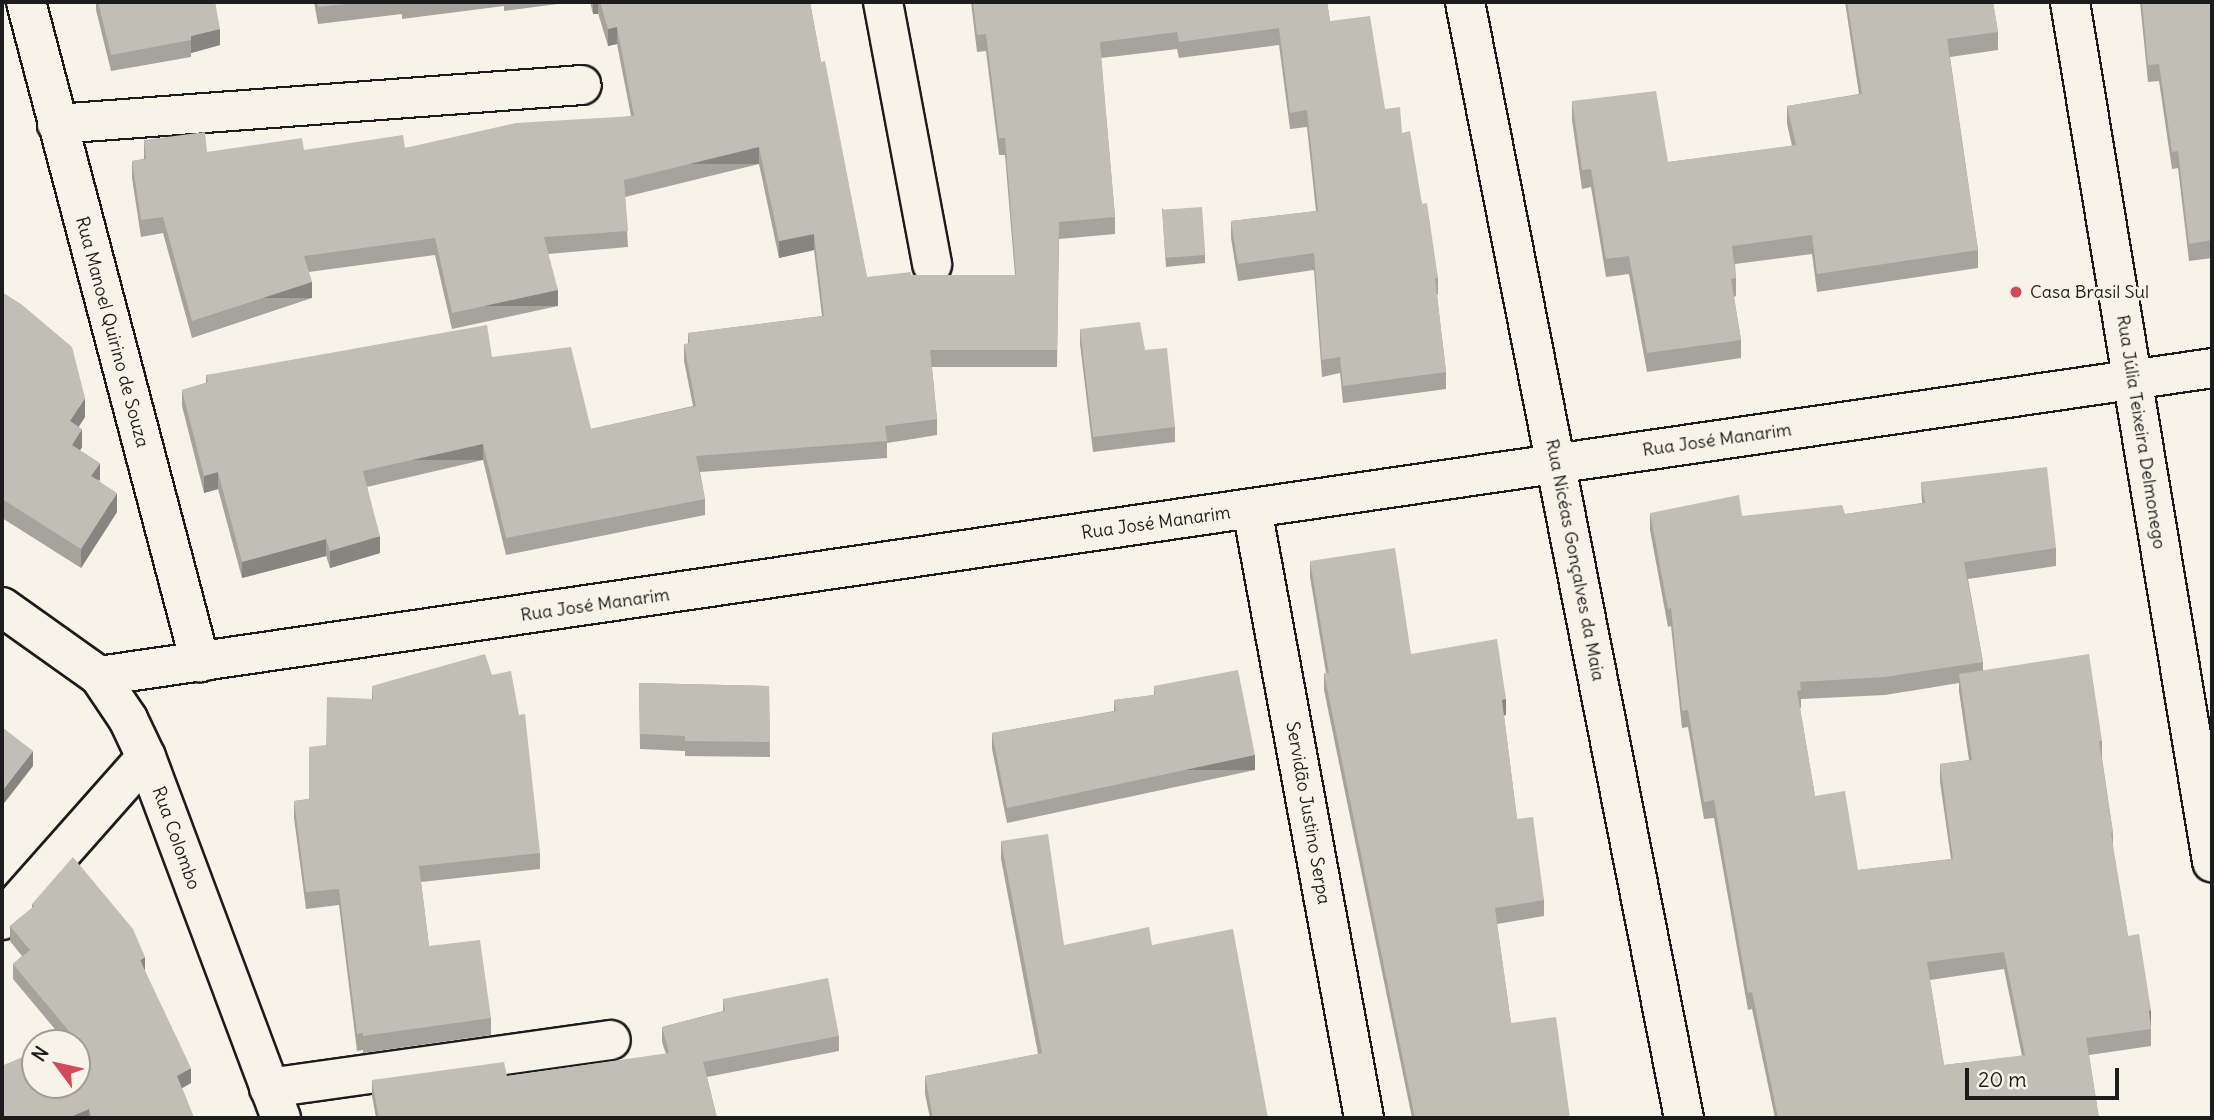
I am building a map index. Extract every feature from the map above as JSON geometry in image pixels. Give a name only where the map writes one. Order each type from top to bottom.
[{"type":"street","name":"Rua Manoel Quirino de Souza","points":[[26,2],[200,662]]},
{"type":"street","points":[[883,2],[932,264]]},
{"type":"street","name":"Rua Nicéas Gonçalves da Maia","points":[[1465,2],[1685,1118]]},
{"type":"street","name":"Rua Júlia Teixeira Delmonego","points":[[2070,2],[2212,862]]},
{"type":"street","points":[[57,124],[582,85]]},
{"type":"street","name":"Rua José Manarim","points":[[99,676],[2212,368]]},
{"type":"street","name":"Servidão Justino Serpa","points":[[1252,509],[1364,1118]]},
{"type":"street","name":"Rua Colombo","points":[[2,607],[99,676],[128,719],[146,757],[275,1103]]},
{"type":"street","points":[[2,920],[146,757]]},
{"type":"street","points":[[275,1103],[611,1040]]},
{"type":"building","points":[[98,2],[215,2],[220,29],[191,36],[191,40],[111,55]]},
{"type":"building","points":[[317,2],[365,2],[318,7]]},
{"type":"building","points":[[600,2],[810,2],[821,62],[825,61],[867,277],[911,272],[911,275],[1016,275],[1005,138],[999,138],[986,34],[977,35],[973,2],[1327,2],[1330,21],[1370,16],[1385,109],[1400,107],[1402,133],[1410,131],[1422,204],[1427,203],[1438,278],[1435,278],[1446,372],[1343,386],[1340,357],[1322,360],[1314,253],[1238,264],[1231,221],[1318,211],[1307,110],[1290,113],[1279,28],[1179,42],[1177,32],[1100,42],[1115,217],[1059,222],[1057,350],[930,350],[937,419],[885,426],[887,441],[696,456],[705,499],[506,538],[483,444],[363,471],[380,536],[330,551],[326,539],[242,562],[218,472],[204,476],[182,390],[208,382],[206,375],[487,325],[492,357],[571,347],[591,429],[696,406],[684,344],[690,343],[688,333],[824,316],[814,234],[779,241],[759,147],[624,180],[628,231],[544,237],[558,290],[452,313],[435,238],[304,256],[312,282],[192,321],[163,217],[141,220],[132,161],[146,159],[144,140],[205,132],[207,152],[302,138],[304,150],[403,135],[405,148],[516,123],[634,116],[617,27],[608,29]]},
{"type":"building","points":[[1847,2],[1993,2],[1998,32],[1947,39],[1978,250],[1817,274],[1812,235],[1732,246],[1736,278],[1731,279],[1741,340],[1647,353],[1629,256],[1606,259],[1591,169],[1582,170],[1572,101],[1656,91],[1668,162],[1796,145],[1787,106],[1862,94]]},
{"type":"building","points":[[2142,2],[2212,2],[2212,240],[2189,244],[2178,151],[2172,152],[2159,64],[2148,65]]},
{"type":"building","points":[[1202,207],[1205,255],[1165,258],[1162,210]]},
{"type":"building","points":[[2,292],[21,304],[72,347],[85,398],[70,421],[82,429],[72,445],[100,463],[91,476],[117,493],[81,549],[2,499]]},
{"type":"building","points":[[1140,322],[1145,350],[1167,348],[1175,427],[1093,437],[1080,329]]},
{"type":"building","points":[[2047,467],[2056,548],[1964,562],[1983,662],[1885,677],[1800,682],[1801,690],[1797,691],[1815,796],[1845,791],[1858,870],[1953,859],[1940,764],[1972,760],[1959,674],[2089,654],[2102,741],[2099,741],[2111,833],[2128,936],[2139,934],[2151,1010],[2151,1029],[2086,1038],[2099,1118],[1778,1118],[1752,992],[1748,993],[1714,800],[1704,802],[1688,710],[1682,711],[1671,608],[1668,609],[1650,513],[1739,495],[1742,516],[1842,505],[1845,514],[1925,503],[1921,482]],"holes":[[[2004,952],[2025,1055],[1944,1065],[1927,962]]]},
{"type":"building","points":[[1395,548],[1411,654],[1497,639],[1506,699],[1502,700],[1517,819],[1533,817],[1544,900],[1495,908],[1511,1023],[1556,1017],[1570,1118],[1415,1118],[1324,673],[1329,673],[1310,561]]},
{"type":"building","points":[[485,654],[492,675],[511,671],[519,715],[525,714],[540,853],[419,866],[429,946],[480,940],[491,1018],[363,1036],[363,1033],[357,1034],[339,889],[306,892],[294,801],[309,799],[309,747],[326,745],[327,697],[373,699],[372,686]]},
{"type":"building","points":[[1238,670],[1255,755],[1007,808],[992,733],[1116,711],[1114,700],[1155,695],[1154,686]]},
{"type":"building","points":[[639,683],[769,686],[770,742],[685,741],[685,736],[640,734]]},
{"type":"building","points":[[2,727],[33,751],[2,791]]},
{"type":"building","points":[[1048,834],[1064,945],[1149,927],[1152,945],[1233,929],[1268,1118],[933,1118],[925,1076],[1042,1053],[1001,841]]},
{"type":"building","points":[[73,857],[133,929],[145,957],[140,960],[191,1068],[177,1076],[194,1118],[92,1118],[89,1109],[68,1118],[2,1118],[2,1066],[21,1058],[21,1099],[91,1099],[91,1029],[67,1029],[13,964],[30,950],[10,926],[34,906],[32,904]]},
{"type":"building","points":[[828,978],[839,1036],[703,1062],[717,1118],[379,1118],[372,1080],[504,1062],[507,1076],[669,1053],[662,1027],[725,1011],[723,999]]},
{"type":"place","name":"Casa Brasil Sul","points":[[2016,292]]}]
